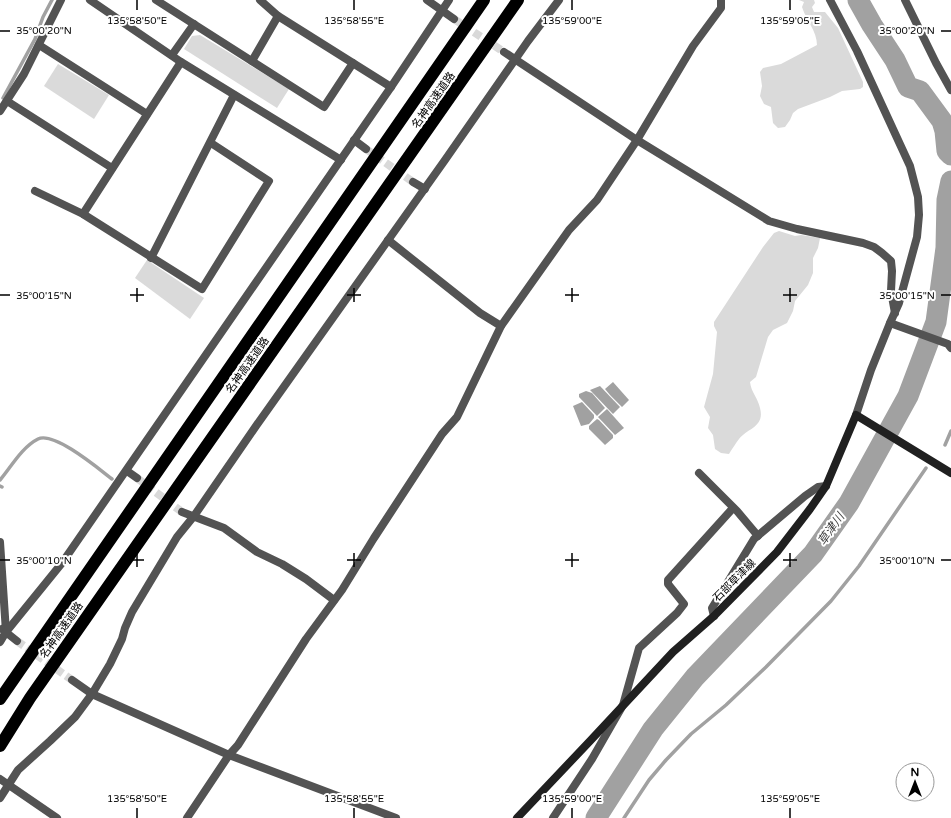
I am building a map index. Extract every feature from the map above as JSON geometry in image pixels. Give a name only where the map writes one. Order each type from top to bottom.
[{"type":"highway","name":"名神高速道路","points":[[0,699],[484,0]]},
{"type":"highway","name":"名神高速道路","points":[[0,746],[30,698],[518,0]]},
{"type":"main road","points":[[856,415],[951,472]]},
{"type":"main road","name":"石部草津線","points":[[517,818],[673,652],[714,616],[777,552],[826,486],[856,415]]},
{"type":"street","points":[[0,111],[8,101],[24,74],[61,0]]},
{"type":"street","points":[[90,0],[181,62],[341,160]]},
{"type":"street","points":[[156,0],[324,107],[353,63]]},
{"type":"street","points":[[260,0],[278,16],[391,87]]},
{"type":"street","points":[[427,0],[454,19]]},
{"type":"street","points":[[3,630],[62,563],[341,160],[449,0]]},
{"type":"street","points":[[0,798],[18,770],[50,742],[75,717],[92,694],[110,664],[122,639],[132,612],[177,537],[194,516],[251,432],[528,41],[559,0]]},
{"type":"street","points":[[187,818],[229,755],[238,745],[306,639],[342,590],[442,434],[457,417],[501,326],[569,230],[597,200],[638,140],[693,46],[721,8],[721,0]]},
{"type":"street","points":[[830,0],[857,51],[910,166],[918,197],[918,237],[899,303],[890,323],[856,415]]},
{"type":"street","points":[[904,0],[951,90]]},
{"type":"street","points":[[252,61],[278,16]]},
{"type":"street","points":[[172,56],[194,24]]},
{"type":"street","points":[[39,45],[147,114]]},
{"type":"street","points":[[504,52],[638,140],[769,221],[797,229],[863,243],[874,247],[890,261],[892,271],[891,291],[895,312]]},
{"type":"street","points":[[83,214],[181,62]]},
{"type":"street","points":[[151,258],[211,143],[234,95]]},
{"type":"street","points":[[8,101],[112,168]]},
{"type":"street","points":[[354,140],[366,149]]},
{"type":"street","points":[[35,191],[83,214],[202,289],[269,181],[211,143]]},
{"type":"street","points":[[413,182],[424,189]]},
{"type":"street","points":[[388,240],[480,313],[501,326]]},
{"type":"street","points":[[890,323],[949,346]]},
{"type":"street","points":[[127,471],[137,478]]},
{"type":"street","points":[[699,473],[758,536]]},
{"type":"street","points":[[714,616],[712,608],[754,539],[818,486],[826,486]]},
{"type":"street","points":[[553,818],[592,759],[623,705],[639,648],[677,613],[684,604],[668,584],[668,580],[733,508]]},
{"type":"street","points":[[182,512],[224,528],[257,552],[282,564],[306,579],[334,600]]},
{"type":"street","points":[[0,542],[3,630],[0,642]]},
{"type":"street","points":[[3,630],[17,641]]},
{"type":"street","points":[[72,680],[92,694],[229,755],[396,818]]},
{"type":"street","points":[[0,779],[57,818]]},
{"type":"shaded area","points":[[799,0],[814,0],[815,3],[812,7],[814,12],[825,12],[838,28],[863,82],[863,87],[860,89],[842,91],[798,109],[793,113],[785,127],[778,128],[773,123],[771,107],[764,104],[760,96],[762,86],[760,72],[763,68],[781,64],[817,45],[817,40],[802,7],[804,2]]},
{"type":"shaded area","points":[[200,35],[289,89],[277,108],[184,49],[192,36]]},
{"type":"shaded area","points":[[58,64],[109,95],[94,119],[44,86]]},
{"type":"shaded area","points":[[779,231],[795,236],[801,235],[820,238],[818,248],[813,258],[813,273],[808,285],[795,301],[793,311],[787,323],[773,330],[768,337],[756,377],[750,382],[759,404],[761,414],[758,423],[739,439],[729,454],[721,453],[715,449],[713,435],[708,428],[710,417],[704,407],[713,374],[717,332],[714,322],[763,247],[774,233]]},
{"type":"shaded area","points":[[147,260],[204,298],[190,319],[135,278]]},
{"type":"shaded area","points":[[613,382],[629,400],[622,407],[605,389]]},
{"type":"shaded area","points":[[600,386],[620,407],[613,414],[590,390]]},
{"type":"shaded area","points":[[586,391],[592,393],[605,408],[597,416],[579,397],[579,394]]},
{"type":"shaded area","points":[[582,402],[594,415],[594,418],[589,424],[581,426],[573,406]]},
{"type":"shaded area","points":[[607,409],[624,428],[615,435],[598,417]]},
{"type":"shaded area","points":[[597,419],[613,435],[613,438],[605,445],[589,429],[589,426]]},
{"type":"waterway","points":[[3,98],[35,39],[43,17],[52,0]]},
{"type":"waterway","name":"草津川","points":[[858,0],[872,25],[895,60],[908,87],[920,91],[942,121],[945,131],[947,151],[951,155]]},
{"type":"waterway","name":"草津川","points":[[596,818],[653,729],[695,677],[813,554],[849,503],[908,396],[936,322],[946,248],[947,200],[951,181]]},
{"type":"waterway","points":[[945,445],[951,431]]},
{"type":"waterway","points":[[0,480],[27,447],[38,439],[45,438],[54,440],[76,452],[112,479]]},
{"type":"waterway","points":[[624,818],[649,780],[666,760],[691,734],[726,705],[766,667],[831,601],[859,566],[926,468]]},
{"type":"tunnel","points":[[454,19],[504,52]]},
{"type":"tunnel","points":[[366,149],[413,182]]},
{"type":"tunnel","points":[[137,478],[182,512]]},
{"type":"tunnel","points":[[17,641],[72,680]]}]
